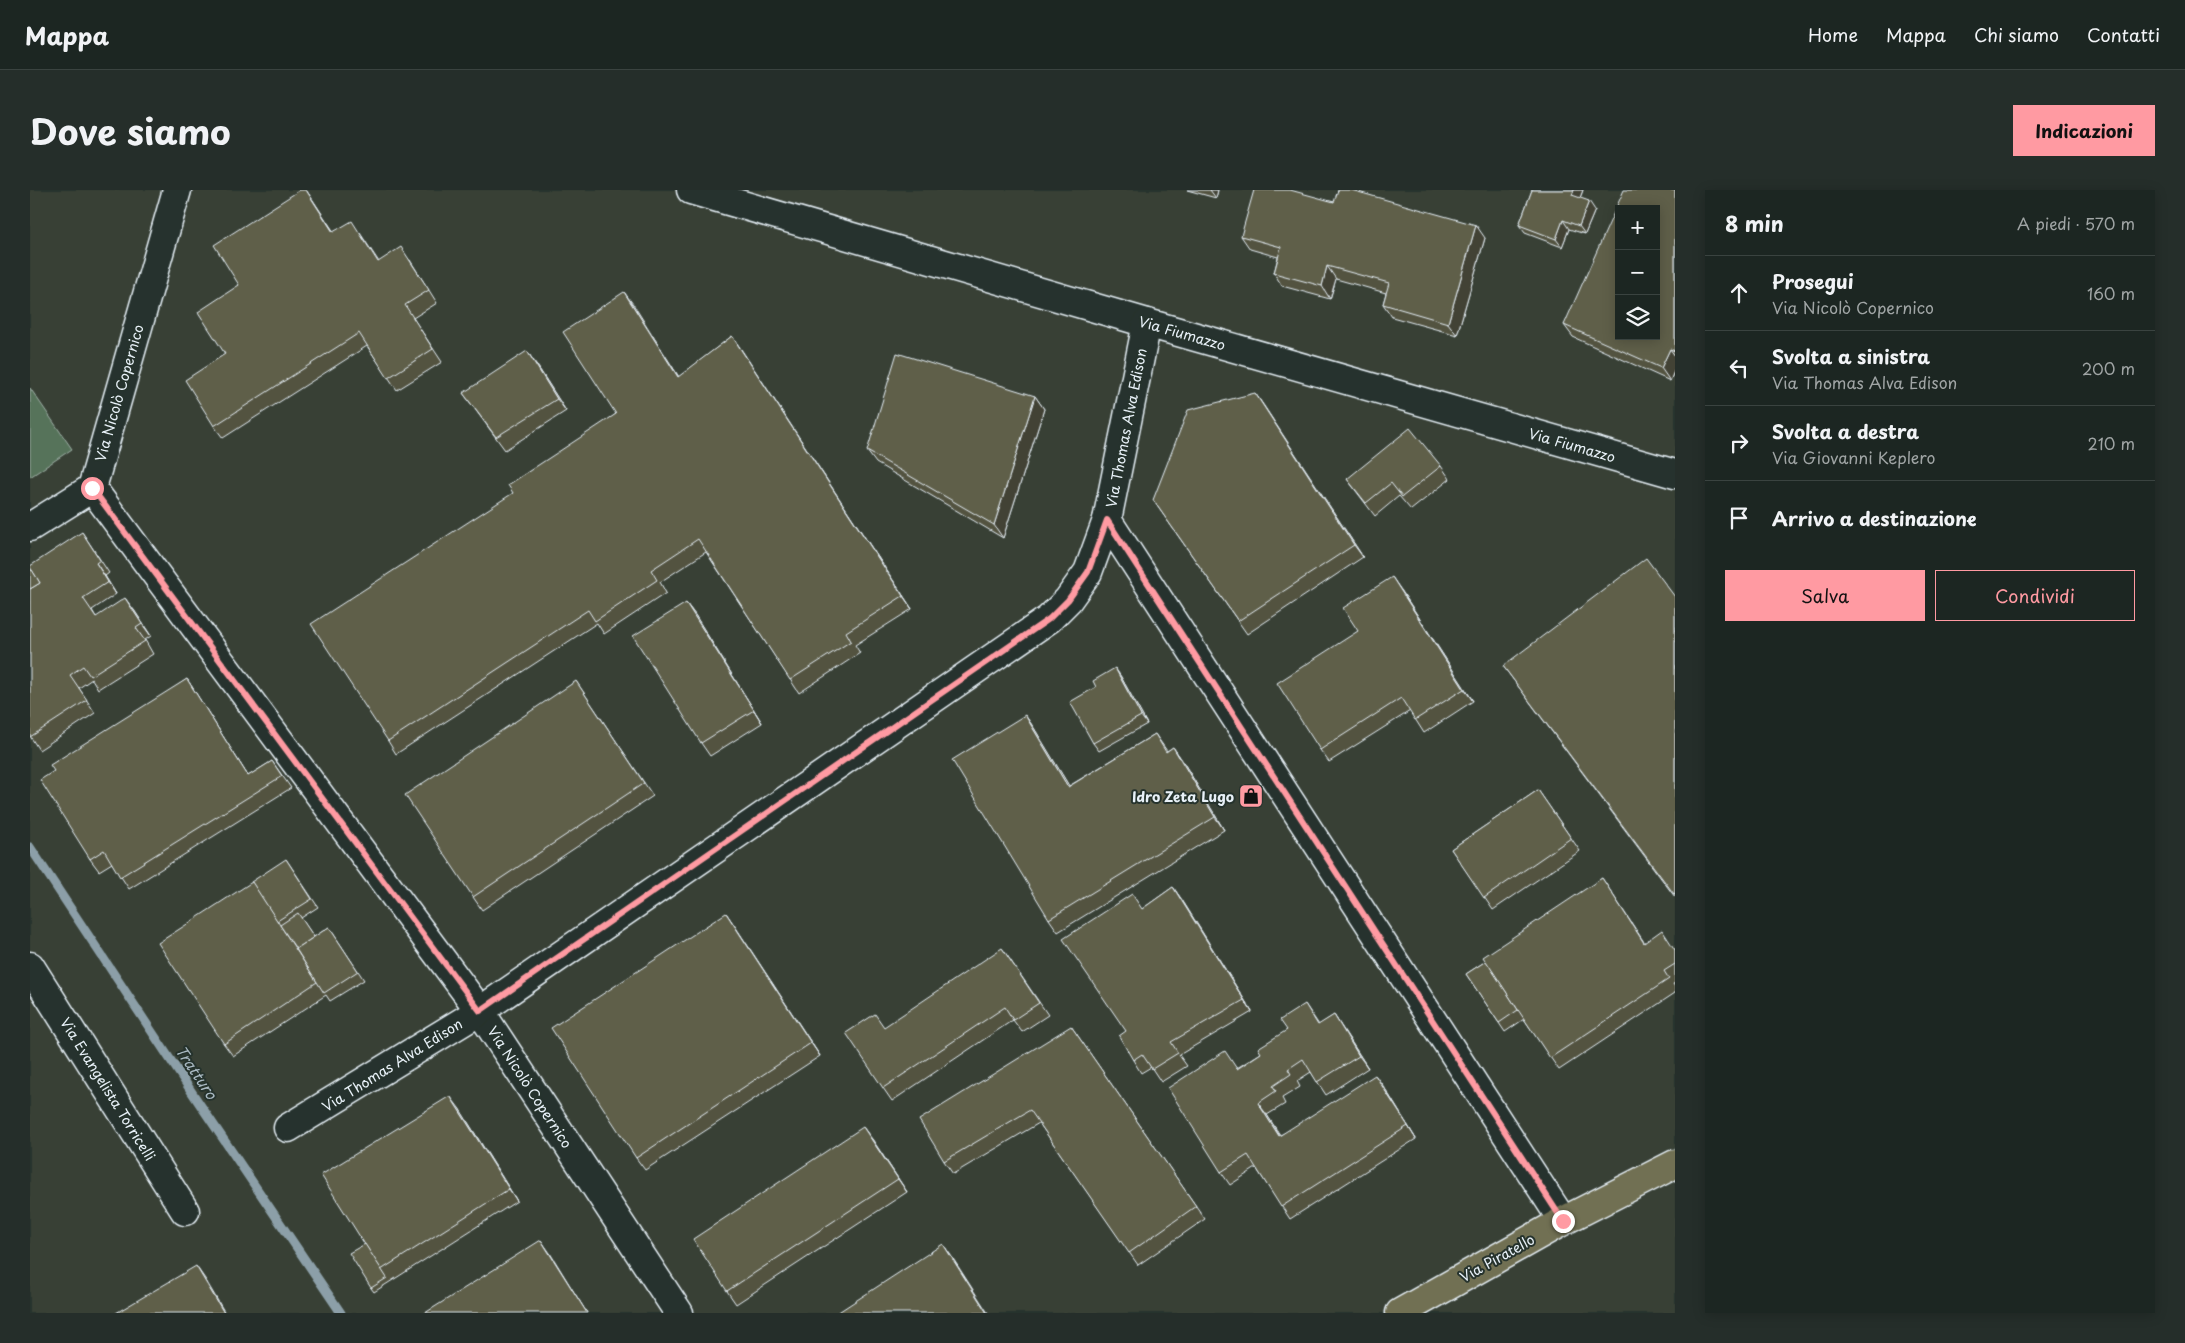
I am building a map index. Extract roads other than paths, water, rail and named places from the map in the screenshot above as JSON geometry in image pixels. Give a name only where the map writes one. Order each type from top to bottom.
[{"type":"main road","name":"Via Piratello","points":[[1400,1313],[1563,1221],[1675,1164]]},
{"type":"street","name":"Via Nicolò Copernico","points":[[177,190],[92,488],[480,1011],[679,1313]]},
{"type":"street","name":"Via Fiumazzo","points":[[690,190],[1675,474]]},
{"type":"street","name":"Via Thomas Alva Edison","points":[[288,1128],[480,1011],[1049,619],[1068,600],[1088,572],[1107,520],[1147,323]]},
{"type":"street","points":[[30,526],[92,488]]},
{"type":"street","points":[[1107,520],[1563,1221]]},
{"type":"street","name":"Via Evangelista Torricelli","points":[[30,966],[185,1211]]},
{"type":"waterway","name":"Tratturo","points":[[30,847],[199,1103],[341,1313]]},
{"type":"place","name":"Idro Zeta Lugo","points":[[1251,796]]}]
